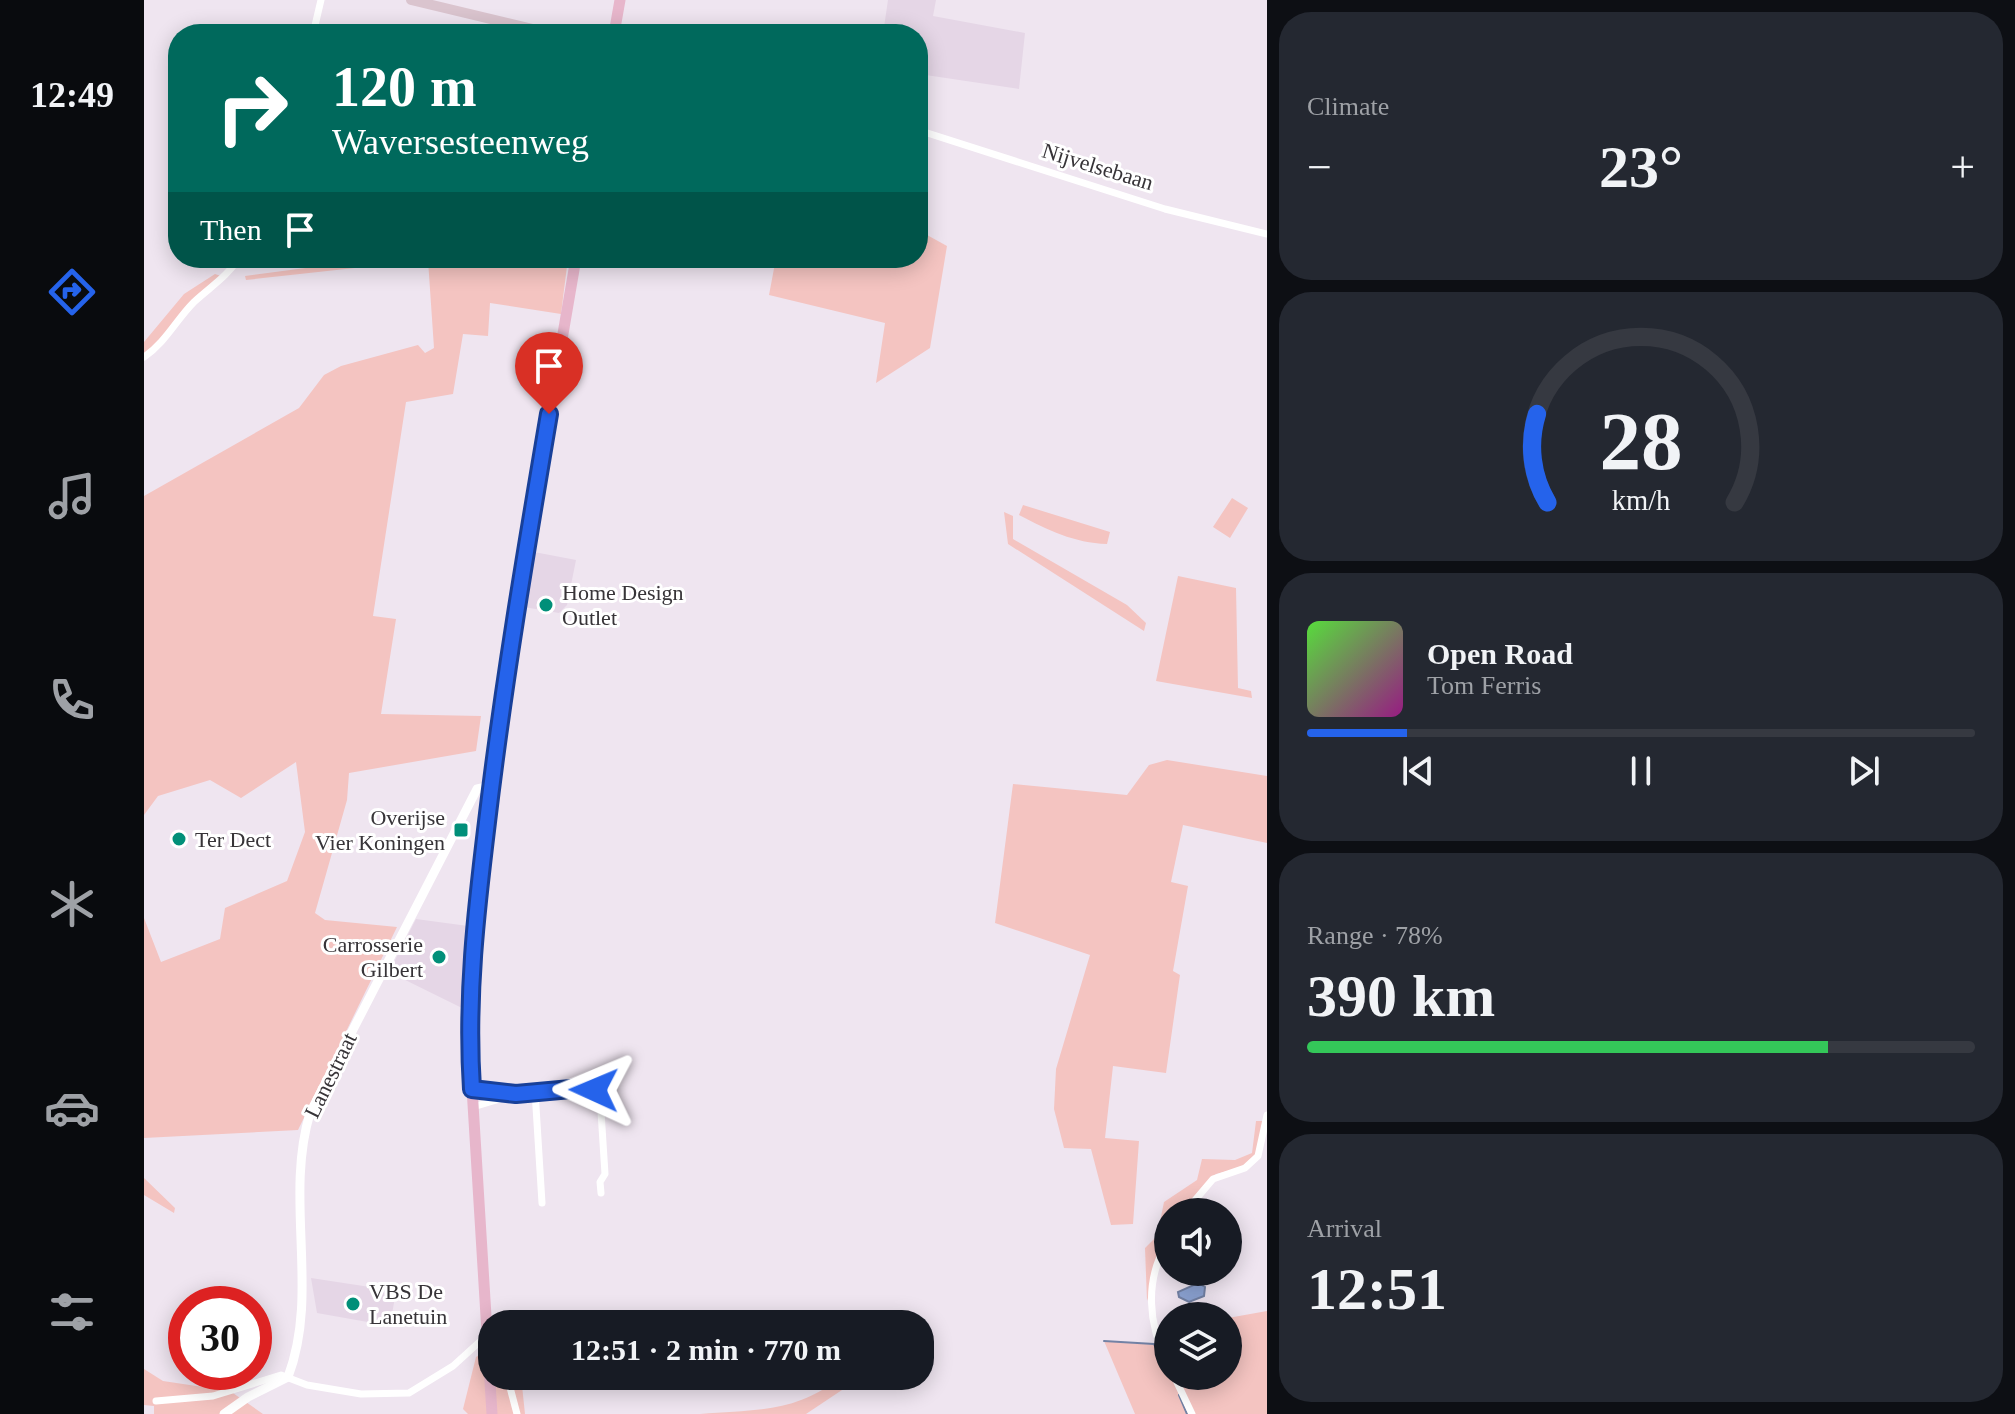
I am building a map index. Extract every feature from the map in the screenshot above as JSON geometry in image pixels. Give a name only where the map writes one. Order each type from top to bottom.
[{"type":"main road","points":[[411,0],[512,24]]},
{"type":"main road","points":[[616,24],[620,0]]},
{"type":"main road","points":[[487,1310],[472,1089],[469,981],[506,666],[574,268]]},
{"type":"main road","points":[[491,1390],[492,1414]]},
{"type":"street","points":[[315,24],[321,0]]},
{"type":"street","name":"Nijvelsebaan","points":[[928,133],[1165,209],[1267,234]]},
{"type":"street","points":[[144,357],[168,336],[193,304],[231,268]]},
{"type":"street","name":"Lanestraat","points":[[288,1377],[298,1348],[302,1312],[300,1171],[310,1113],[477,789],[491,786]]},
{"type":"street","points":[[473,1107],[516,1094],[593,1087],[600,1078],[608,1080],[611,1091],[600,1096]]},
{"type":"street","points":[[593,1087],[600,1096],[605,1174],[600,1182],[601,1193]]},
{"type":"street","points":[[472,1089],[516,1094]]},
{"type":"street","points":[[535,1091],[542,1203]]},
{"type":"street","points":[[1197,1198],[1213,1179],[1245,1168],[1258,1156],[1267,1115]]},
{"type":"street","points":[[1154,1280],[1151,1302],[1154,1330]]},
{"type":"street","points":[[156,1401],[195,1399],[275,1376],[361,1394],[409,1393],[453,1366],[478,1340]]},
{"type":"street","points":[[224,1414],[248,1397],[288,1377]]},
{"type":"street","points":[[511,1390],[517,1414]]},
{"type":"street","points":[[1181,1390],[1192,1414]]},
{"type":"shaded area","points":[[888,0],[936,0],[933,16],[1025,33],[1019,89],[928,75],[928,24],[884,24]]},
{"type":"shaded area","points":[[928,236],[947,246],[930,348],[876,383],[885,323],[769,295],[774,268],[928,268]]},
{"type":"shaded area","points":[[306,268],[355,268],[246,280],[245,276]]},
{"type":"shaded area","points":[[429,268],[567,268],[561,314],[490,303],[488,336],[463,334],[453,394],[406,402],[373,616],[396,619],[381,714],[481,716],[476,751],[349,773],[347,800],[315,913],[325,920],[397,927],[298,1130],[144,1138],[144,918],[161,962],[220,939],[225,908],[287,881],[305,832],[296,762],[241,798],[210,780],[158,796],[144,815],[144,496],[299,408],[324,375],[341,366],[418,345],[425,353],[434,348]]},
{"type":"shaded area","points":[[215,274],[221,276],[144,355],[144,342],[184,294]]},
{"type":"shaded area","points":[[1232,498],[1248,508],[1230,538],[1213,527]]},
{"type":"shaded area","points":[[1023,505],[1110,532],[1107,544],[1072,538],[1040,526],[1019,515]]},
{"type":"shaded area","points":[[1004,512],[1013,516],[1013,539],[1127,605],[1146,623],[1144,631],[1008,544]]},
{"type":"shaded area","points":[[534,552],[576,560],[567,605],[559,613],[524,607]]},
{"type":"shaded area","points":[[1178,576],[1236,588],[1238,688],[1251,691],[1252,698],[1156,681]]},
{"type":"shaded area","points":[[1167,760],[1267,776],[1267,843],[1183,825],[1171,882],[1188,886],[1173,971],[1180,975],[1166,1073],[1113,1066],[1105,1138],[1139,1141],[1133,1224],[1111,1225],[1091,1149],[1064,1148],[1054,1109],[1056,1069],[1090,955],[995,923],[1013,784],[1127,795],[1149,765]]},
{"type":"shaded area","points":[[416,919],[468,926],[462,1008],[389,972]]},
{"type":"shaded area","points":[[1256,1121],[1266,1121],[1258,1156],[1239,1168],[1216,1174],[1194,1198],[1170,1198],[1197,1180],[1202,1159],[1235,1160],[1252,1153]]},
{"type":"shaded area","points":[[144,1178],[175,1208],[174,1213],[144,1195]]},
{"type":"shaded area","points":[[1154,1239],[1154,1279],[1147,1301],[1145,1248]]},
{"type":"shaded area","name":"VBS De Lanetuin","points":[[311,1278],[396,1291],[390,1326],[317,1313]]},
{"type":"shaded area","points":[[1267,1311],[1267,1414],[1135,1414],[1104,1341],[1154,1345],[1154,1390],[1242,1390],[1242,1315]]},
{"type":"shaded area","points":[[476,1357],[478,1390],[522,1390],[525,1414],[468,1414],[463,1409]]},
{"type":"shaded area","points":[[144,1369],[168,1382],[168,1390],[230,1391],[263,1414],[154,1414],[154,1406],[144,1405]]},
{"type":"shaded area","points":[[821,1390],[842,1390],[806,1414],[700,1414],[757,1410],[808,1397]]},
{"type":"water","points":[[1191,1286],[1205,1287],[1204,1296],[1189,1302],[1179,1297],[1178,1292]]},
{"type":"waterway","points":[[1104,1341],[1154,1344]]},
{"type":"waterway","points":[[1179,1395],[1187,1414]]},
{"type":"place","name":"Home Design Outlet","points":[[546,605]]},
{"type":"place","name":"Overijse Vier Koningen","points":[[461,830]]},
{"type":"place","name":"Ter Dect","points":[[179,839]]},
{"type":"place","name":"Carrosserie Gilbert","points":[[439,957]]},
{"type":"place","name":"VBS De Lanetuin","points":[[353,1304]]},
{"type":"route","points":[[549,414],[506,666],[472,948],[469,1039],[472,1089],[516,1094],[593,1087],[594,1090]]}]
